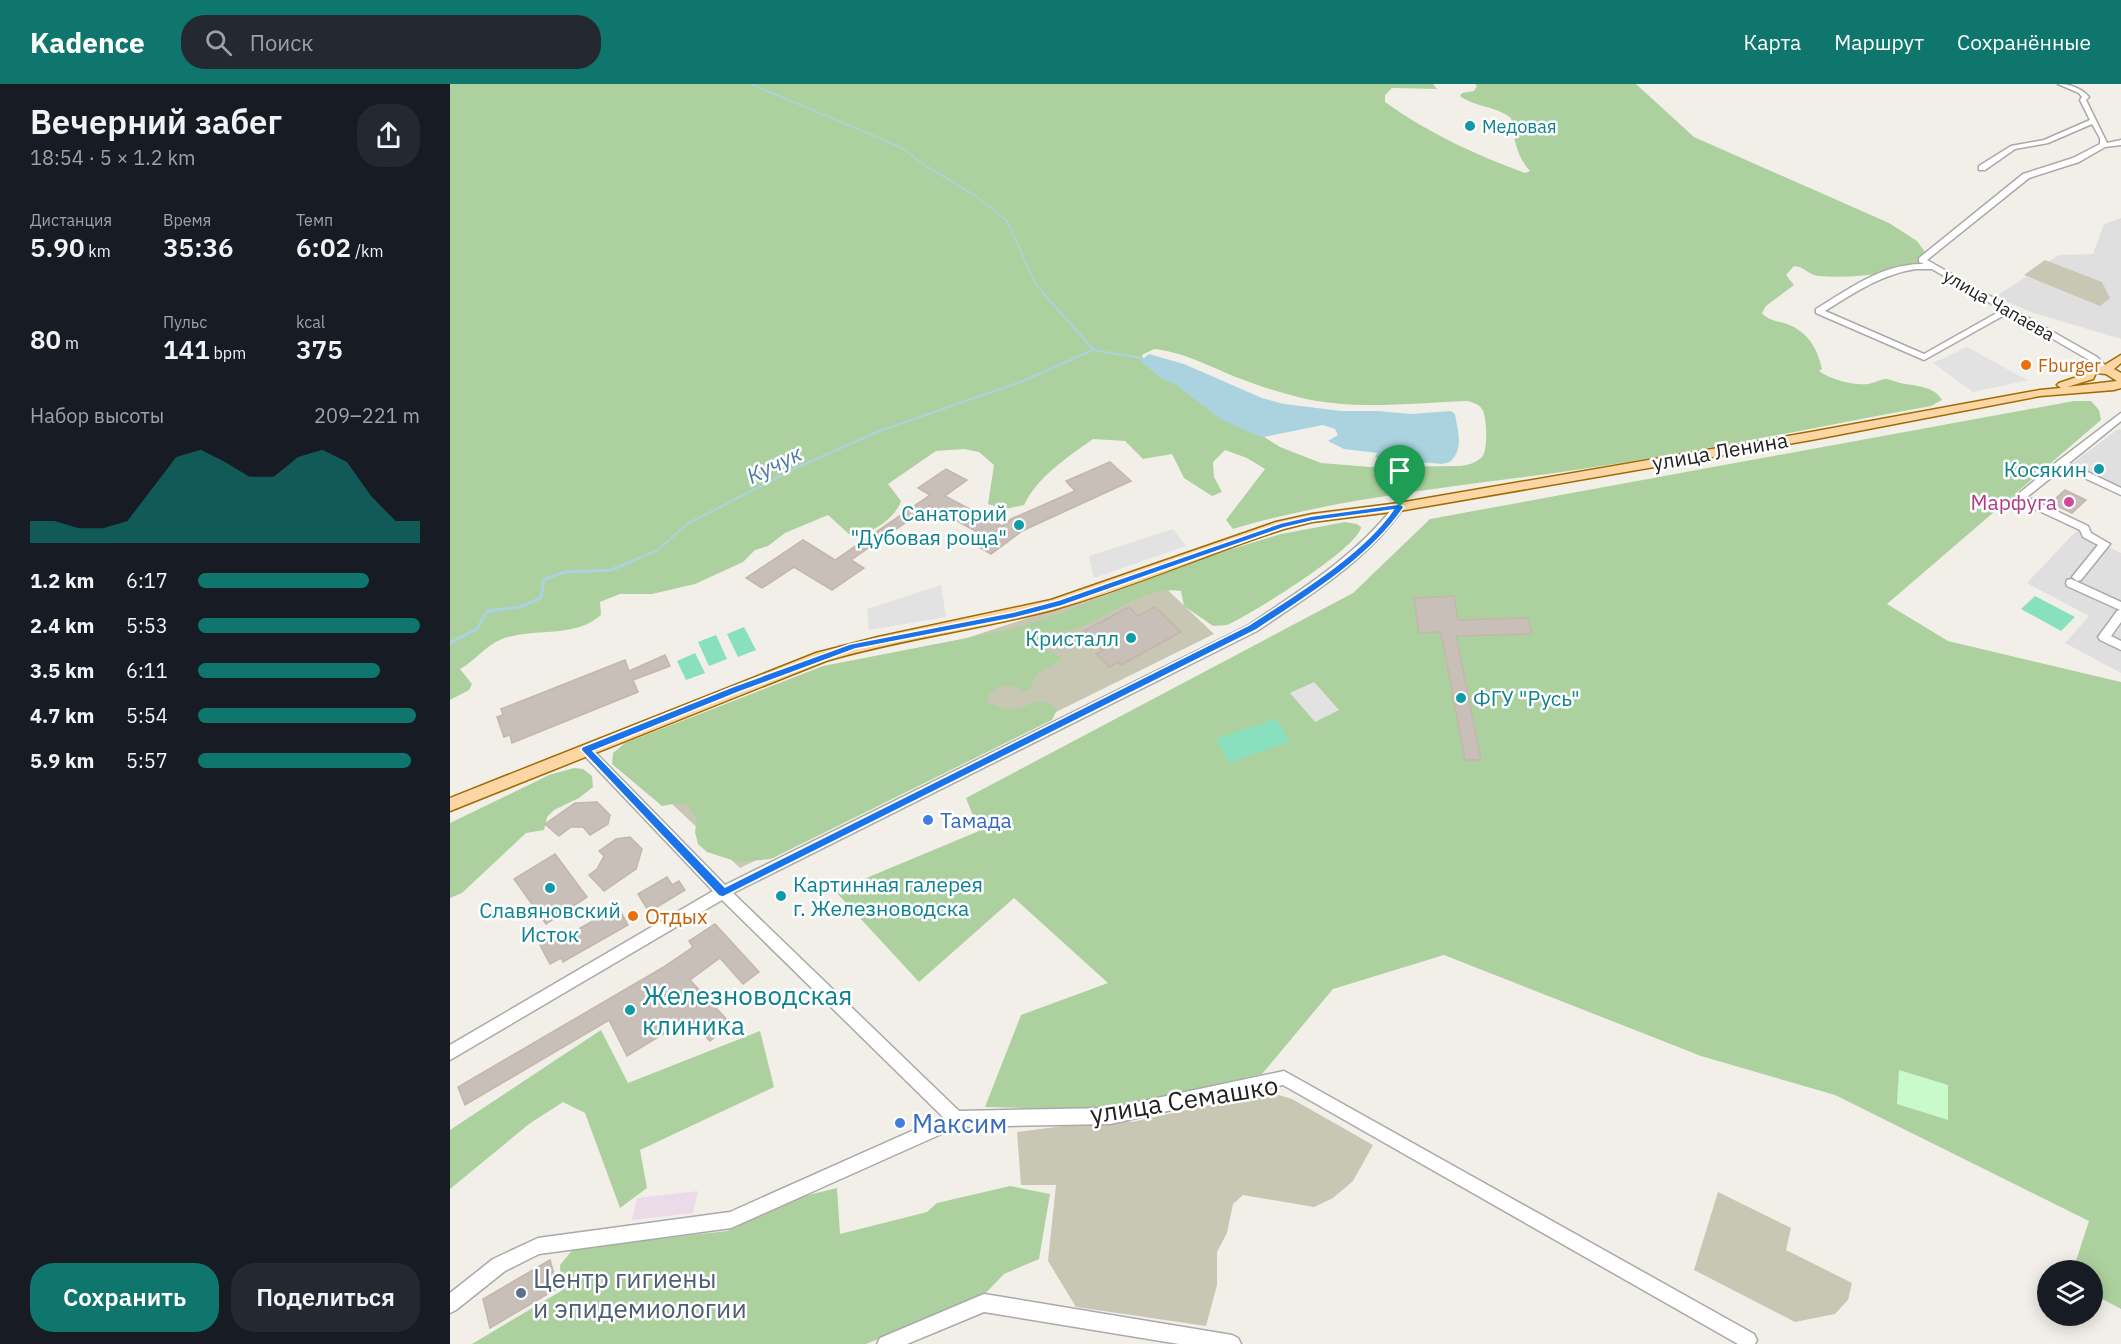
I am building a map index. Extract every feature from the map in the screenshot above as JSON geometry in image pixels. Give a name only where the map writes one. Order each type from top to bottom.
[{"type":"main road","name":"улица Ленина","points":[[2040,393],[2089,376],[2092,370],[2105,370],[2121,358]]},
{"type":"main road","points":[[2105,370],[2117,382]]},
{"type":"main road","points":[[2089,376],[2093,381],[2117,382]]},
{"type":"main road","name":"улица Ленина","points":[[586,750],[746,685],[854,646],[1014,615],[1092,591],[1281,525],[1312,518],[1400,507],[1811,436],[2040,393],[2117,382]]},
{"type":"main road","points":[[450,806],[586,750]]},
{"type":"street","points":[[2061,84],[2081,92],[2086,97],[2083,100],[2103,138],[2104,145],[2115,145],[2121,142]]},
{"type":"street","points":[[1982,168],[2013,147],[2046,142],[2094,121]]},
{"type":"street","name":"улица Чапаева","points":[[2104,145],[2076,160],[2026,176],[1922,260],[2094,359],[2105,370]]},
{"type":"street","points":[[1934,267],[1912,266],[1890,271],[1819,311],[1924,357],[2009,309]]},
{"type":"street","points":[[2121,416],[2018,498],[2084,528],[2087,535],[2105,544],[2074,580],[2121,607]]},
{"type":"street","points":[[2061,463],[2117,490],[2121,480]]},
{"type":"street","points":[[450,1053],[723,892],[822,848],[948,785],[1252,627],[1295,600],[1354,555],[1388,523],[1400,507]]},
{"type":"street","points":[[2121,614],[2104,637],[2121,646]]},
{"type":"street","points":[[586,750],[723,892],[956,1119]]},
{"type":"street","name":"улица Семашко","points":[[450,1304],[499,1265],[538,1246],[731,1220],[956,1119],[1110,1116],[1284,1078],[1748,1340]]},
{"type":"street","points":[[886,1344],[984,1303],[1232,1344]]},
{"type":"shaded area","points":[[2121,218],[2121,339],[2034,313],[1995,297],[2059,255],[2093,254],[2104,224]]},
{"type":"shaded area","points":[[2045,260],[2102,282],[2110,298],[2100,306],[2024,275]]},
{"type":"shaded area","points":[[1967,347],[2029,380],[1973,392],[1933,363]]},
{"type":"shaded area","points":[[2118,429],[2121,430],[2121,488],[2072,464]]},
{"type":"shaded area","points":[[1173,529],[1186,546],[1094,578],[1089,556]]},
{"type":"shaded area","points":[[2077,530],[2121,553],[2121,673],[2065,643],[2089,616],[2027,583]]},
{"type":"shaded area","points":[[1154,577],[1214,634],[740,868],[638,772],[933,649]]},
{"type":"shaded area","points":[[941,585],[946,617],[869,630],[867,609]]},
{"type":"shaded area","points":[[1314,682],[1339,710],[1315,722],[1290,693]]},
{"type":"shaded area","points":[[1268,1092],[1292,1099],[1373,1145],[1353,1181],[1333,1198],[1314,1207],[1243,1195],[1233,1204],[1227,1233],[1217,1252],[1217,1285],[1206,1326],[1076,1307],[1048,1261],[1056,1185],[1021,1185],[1017,1132],[1118,1119],[1132,1122]]},
{"type":"shaded area","points":[[698,1191],[693,1213],[632,1220],[637,1198]]},
{"type":"shaded area","points":[[1718,1192],[1791,1228],[1786,1250],[1852,1283],[1848,1300],[1835,1314],[1795,1322],[1694,1270]]},
{"type":"green space","points":[[450,84],[1433,84],[1437,89],[1392,88],[1385,95],[1385,102],[1418,124],[1453,142],[1525,173],[1530,171],[1519,153],[1511,118],[1499,111],[1466,100],[1460,96],[1462,93],[1474,91],[1477,86],[1475,84],[1636,84],[1694,137],[1889,223],[1917,241],[1928,256],[1925,264],[1886,273],[1859,276],[1819,276],[1794,266],[1786,275],[1794,285],[1766,306],[1762,313],[1769,319],[1799,330],[1809,340],[1817,353],[1822,369],[1819,371],[1823,374],[1856,384],[1868,384],[1886,379],[1926,388],[1935,392],[1942,400],[1931,406],[1626,462],[1362,500],[1318,508],[1233,529],[1226,520],[1265,469],[1247,458],[1225,450],[1213,462],[1214,477],[1222,492],[1212,496],[1184,478],[1172,454],[1143,459],[1125,441],[1093,439],[1045,476],[1024,505],[1005,509],[988,504],[994,465],[979,452],[964,449],[936,451],[888,484],[901,501],[888,520],[874,529],[851,536],[828,515],[785,533],[768,546],[755,550],[743,562],[695,584],[652,594],[620,594],[600,602],[601,615],[579,627],[502,639],[460,669],[472,684],[469,690],[450,700]],"holes":[[[1154,349],[1188,357],[1262,386],[1319,401],[1361,405],[1472,402],[1480,407],[1484,415],[1486,435],[1484,453],[1475,462],[1460,466],[1370,467],[1321,463],[1280,447],[1144,361],[1142,355]]]},
{"type":"green space","points":[[2074,401],[2091,401],[2099,410],[2101,420],[1887,604],[1948,641],[2121,682],[2121,1309],[2103,1299],[2103,1260],[2076,1260],[2089,1221],[1835,1095],[1701,1056],[1444,955],[1333,989],[1262,1074],[1108,1110],[985,1107],[1021,1015],[1108,983],[1014,898],[919,982],[835,891],[979,831],[966,798],[1353,593],[1430,519]]},
{"type":"green space","points":[[1345,522],[1361,527],[1356,537],[1342,550],[1279,595],[1227,625],[1213,626],[1184,606],[1181,591],[1168,590],[1141,597],[1074,629],[1050,634],[1044,648],[1062,658],[1039,673],[1030,689],[1023,691],[1012,686],[1000,687],[987,697],[987,702],[1006,709],[1014,709],[1044,702],[1057,710],[1052,720],[771,859],[738,862],[707,852],[698,844],[695,832],[697,818],[686,804],[662,806],[612,764],[613,753],[625,743],[823,666],[1008,630],[1048,618],[1209,556],[1281,534]]},
{"type":"green space","points":[[2035,596],[2075,617],[2061,631],[2021,609]]},
{"type":"green space","points":[[744,627],[756,650],[738,657],[727,634]]},
{"type":"green space","points":[[716,635],[727,659],[709,666],[698,642]]},
{"type":"green space","points":[[695,653],[705,673],[686,680],[677,661]]},
{"type":"green space","points":[[1276,719],[1290,741],[1229,763],[1216,739]]},
{"type":"green space","points":[[574,768],[583,769],[592,776],[593,787],[579,798],[554,810],[547,817],[544,830],[526,833],[462,893],[450,898],[450,823],[549,775]]},
{"type":"green space","points":[[601,1030],[628,1083],[760,1031],[774,1087],[640,1150],[647,1188],[620,1208],[585,1113],[563,1102],[529,1124],[450,1189],[450,1130]]},
{"type":"green space","points":[[1899,1070],[1948,1085],[1948,1120],[1897,1104]]},
{"type":"green space","points":[[1010,1186],[1050,1194],[1039,1259],[1004,1274],[982,1297],[866,1344],[472,1344],[561,1291],[560,1265],[574,1248],[727,1231],[800,1197],[837,1188],[840,1234],[927,1212],[937,1203]]},
{"type":"water","points":[[1149,354],[1184,364],[1262,398],[1284,404],[1341,411],[1411,414],[1451,411],[1455,414],[1459,446],[1450,462],[1442,464],[1375,458],[1377,453],[1344,449],[1328,441],[1338,435],[1335,429],[1323,425],[1264,437],[1258,436],[1220,419],[1175,384],[1162,379],[1140,361]]},
{"type":"building","name":"Санаторий \"Дубовая роща\"","points":[[1110,462],[1131,481],[1022,531],[991,554],[977,546],[988,538],[930,506],[851,560],[864,568],[832,590],[794,567],[762,588],[746,578],[803,540],[835,560],[930,495],[918,488],[946,469],[967,480],[945,496],[1002,526],[1011,519],[1075,491],[1066,481]]},
{"type":"building","name":"Марфуга","points":[[2065,490],[2086,500],[2072,513],[2051,503]]},
{"type":"building","name":"ФГУ \"Русь\"","points":[[1454,596],[1458,620],[1528,618],[1532,634],[1456,636],[1481,760],[1465,760],[1441,632],[1419,633],[1414,598]]},
{"type":"building","name":"Кристалл","points":[[1129,607],[1138,616],[1155,607],[1181,632],[1121,665],[1118,662],[1109,667],[1096,654],[1103,650],[1084,631]]},
{"type":"building","points":[[665,655],[670,666],[633,680],[638,692],[512,743],[510,735],[504,737],[497,717],[503,715],[501,709],[625,660],[629,671]]},
{"type":"building","name":"Славяновский Исток","points":[[597,802],[610,815],[608,824],[590,835],[583,827],[571,827],[559,836],[545,824],[575,803]]},
{"type":"building","name":"Славяновский Исток","points":[[630,837],[642,849],[636,869],[604,891],[589,875],[597,869],[604,856],[599,851],[616,839]]},
{"type":"building","name":"Славяновский Исток","points":[[555,854],[587,897],[546,924],[514,879]]},
{"type":"building","name":"Славяновский Исток","points":[[667,877],[672,885],[679,881],[685,890],[649,912],[638,894]]},
{"type":"building","points":[[618,907],[628,925],[563,962],[561,958],[550,964],[540,945],[553,938],[555,942]]},
{"type":"building","name":"Железноводская клиника","points":[[715,924],[759,972],[743,984],[720,958],[690,980],[731,1024],[710,1041],[688,1019],[627,1056],[609,1020],[465,1105],[458,1087],[662,968],[693,947],[689,941]]},
{"type":"building","name":"Центр гигиены и эпидемиологии","points":[[550,1260],[558,1288],[490,1328],[483,1299]]},
{"type":"waterway","points":[[751,84],[900,147],[926,166],[976,196],[1007,221],[1035,283],[1045,294]]},
{"type":"waterway","points":[[1043,293],[1093,349]]},
{"type":"waterway","name":"Кучук","points":[[630,562],[658,550],[687,524],[796,468],[877,432],[1023,381],[1093,350],[1141,358]]},
{"type":"waterway","name":"Кучук","points":[[450,643],[477,629],[487,611],[520,607],[541,598],[544,579],[565,572],[611,570],[633,561]]},
{"type":"place","name":"Медовая","points":[[1470,126]]},
{"type":"place","name":"Fburger","points":[[2026,365]]},
{"type":"place","name":"Косякин","points":[[2099,469]]},
{"type":"place","name":"Марфуга","points":[[2069,502]]},
{"type":"place","name":"Санаторий \"Дубовая роща\"","points":[[1019,525]]},
{"type":"place","name":"Кристалл","points":[[1131,638]]},
{"type":"place","name":"ФГУ \"Русь\"","points":[[1461,698]]},
{"type":"place","name":"Тамада","points":[[928,820]]},
{"type":"place","name":"Славяновский Исток","points":[[550,888]]},
{"type":"place","name":"Картинная галерея г. Железноводска","points":[[781,896]]},
{"type":"place","name":"Отдых","points":[[633,916]]},
{"type":"place","name":"Железноводская клиника","points":[[630,1010]]},
{"type":"place","name":"Максим","points":[[900,1123]]},
{"type":"place","name":"Центр гигиены и эпидемиологии","points":[[521,1293]]},
{"type":"route","points":[[1400,507],[1388,523],[1362,549],[1295,600],[1252,627],[723,892],[586,750],[736,689],[854,646],[1014,615],[1061,602],[1281,525],[1312,518],[1400,507]]}]
